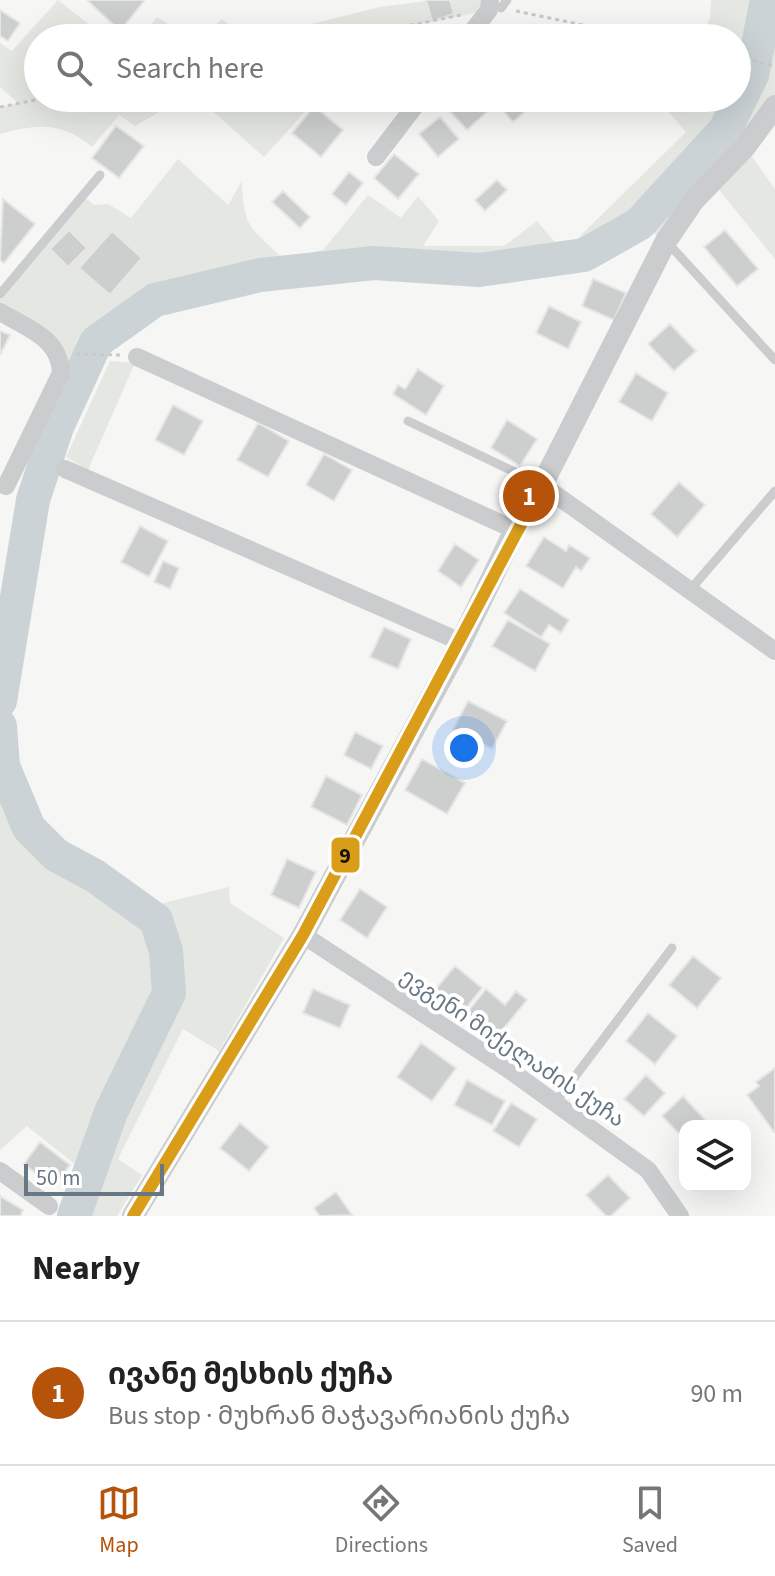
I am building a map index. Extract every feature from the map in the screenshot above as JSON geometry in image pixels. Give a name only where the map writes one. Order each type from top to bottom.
[{"type":"street","points":[[480,24],[497,5]]},
{"type":"street","points":[[133,1216],[303,935],[461,642],[515,530],[542,485],[666,241],[694,200],[745,147],[775,106]]},
{"type":"street","points":[[376,157],[410,112]]},
{"type":"street","points":[[0,312],[50,341],[61,356],[61,373],[6,486]]},
{"type":"street","points":[[128,356],[515,530]]},
{"type":"street","points":[[0,461],[27,447]]},
{"type":"street","points":[[65,469],[461,642]]},
{"type":"street","points":[[542,485],[775,651]]},
{"type":"street","name":"ევგენი მიქელაძის ქუჩა","points":[[303,935],[555,1103],[648,1170],[680,1216]]},
{"type":"street","points":[[0,1171],[49,1206]]},
{"type":"lane","points":[[0,294],[100,175]]},
{"type":"lane","points":[[666,241],[775,360]]},
{"type":"lane","points":[[408,421],[542,485]]},
{"type":"lane","points":[[690,590],[775,491]]},
{"type":"lane","points":[[555,1103],[672,948]]},
{"type":"path","points":[[411,24],[497,5],[582,24]]},
{"type":"path","points":[[751,60],[775,66]]},
{"type":"path","points":[[0,107],[24,102]]},
{"type":"path","points":[[76,354],[128,356]]},
{"type":"shaded area","points":[[58,0],[88,24],[36,24]]},
{"type":"shaded area","points":[[433,0],[490,0],[489,10],[420,24],[311,24],[380,7]]},
{"type":"shaded area","points":[[711,0],[775,0],[775,106],[745,147],[775,189],[775,259],[712,181],[666,241],[639,224],[584,255],[479,270],[374,263],[260,275],[155,300],[96,342],[82,373],[0,312],[0,294],[83,195],[94,205],[108,204],[131,218],[178,159],[228,205],[242,181],[244,208],[250,225],[282,258],[323,250],[368,195],[401,218],[418,196],[439,221],[423,246],[504,246],[537,221],[555,242],[576,240],[686,132],[669,112],[751,112],[751,24],[707,24]]},
{"type":"shaded area","points":[[157,17],[168,24],[152,24]]},
{"type":"shaded area","points":[[24,38],[24,112],[159,112],[135,126],[119,115],[92,147],[70,133],[49,127],[0,134],[0,107],[18,103],[0,87],[0,43],[12,51]]},
{"type":"shaded area","points":[[214,112],[305,112],[264,157]]},
{"type":"shaded area","points":[[110,361],[135,363],[88,470],[66,457]]},
{"type":"shaded area","points":[[17,591],[0,701],[0,594]]},
{"type":"shaded area","points":[[0,726],[3,766],[29,828],[56,855],[95,876],[156,920],[166,951],[169,993],[111,1112],[88,1175],[27,1126],[0,1150]]},
{"type":"shaded area","points":[[229,887],[230,903],[284,938],[219,1051],[183,1029],[118,1159],[142,1175],[117,1216],[91,1216],[102,1172],[175,1005],[184,972],[176,940],[159,904]]},
{"type":"building","points":[[87,0],[144,1],[126,24],[113,24]]},
{"type":"building","points":[[426,0],[450,0],[454,14],[432,21]]},
{"type":"building","points":[[0,10],[20,23],[8,41],[0,36]]},
{"type":"building","points":[[309,112],[321,112],[343,130],[321,157],[292,133]]},
{"type":"building","points":[[450,112],[487,112],[467,130]]},
{"type":"building","points":[[504,112],[525,112],[513,122]]},
{"type":"building","points":[[440,117],[459,139],[438,157],[419,134]]},
{"type":"building","points":[[116,126],[144,146],[119,178],[92,158]]},
{"type":"building","points":[[394,154],[419,174],[398,199],[374,178]]},
{"type":"building","points":[[349,172],[363,183],[346,205],[332,194]]},
{"type":"building","points":[[497,180],[507,190],[485,211],[475,200]]},
{"type":"building","points":[[283,191],[310,217],[300,228],[272,202]]},
{"type":"building","points":[[3,199],[35,224],[4,263],[0,260]]},
{"type":"building","points":[[69,230],[87,248],[68,267],[50,249]]},
{"type":"building","points":[[725,230],[758,269],[737,286],[704,247]]},
{"type":"building","points":[[112,231],[142,258],[110,295],[79,268]]},
{"type":"building","points":[[593,279],[626,293],[614,320],[582,306]]},
{"type":"building","points":[[549,306],[581,322],[568,349],[536,333]]},
{"type":"building","points":[[670,324],[696,351],[674,371],[648,344]]},
{"type":"building","points":[[0,331],[10,335],[0,355]]},
{"type":"building","points":[[418,369],[444,386],[426,415],[393,394],[398,385],[405,389]]},
{"type":"building","points":[[636,373],[668,393],[652,421],[619,402]]},
{"type":"building","points":[[173,405],[203,421],[184,455],[155,440]]},
{"type":"building","points":[[507,420],[537,439],[520,466],[491,448]]},
{"type":"building","points":[[258,423],[289,441],[268,477],[237,460]]},
{"type":"building","points":[[324,454],[352,470],[334,501],[306,485]]},
{"type":"building","points":[[679,482],[705,505],[677,537],[651,514]]},
{"type":"building","points":[[140,526],[168,541],[149,577],[121,562]]},
{"type":"building","points":[[544,537],[566,551],[569,545],[590,558],[581,571],[576,567],[563,588],[526,566]]},
{"type":"building","points":[[455,544],[479,560],[461,587],[438,571]]},
{"type":"building","points":[[163,561],[179,568],[170,589],[154,582]]},
{"type":"building","points":[[520,589],[569,620],[561,633],[549,625],[541,637],[504,613]]},
{"type":"building","points":[[508,620],[550,644],[535,671],[492,646]]},
{"type":"building","points":[[384,627],[411,639],[398,669],[370,657]]},
{"type":"building","points":[[468,701],[507,721],[492,749],[453,729]]},
{"type":"building","points":[[355,732],[383,746],[371,769],[344,755]]},
{"type":"building","points":[[422,759],[465,783],[447,814],[405,790]]},
{"type":"building","points":[[326,776],[362,795],[347,825],[311,807]]},
{"type":"building","points":[[287,859],[316,872],[299,908],[271,895]]},
{"type":"building","points":[[360,889],[387,907],[367,938],[340,920]]},
{"type":"building","points":[[693,956],[721,978],[697,1008],[669,985]]},
{"type":"building","points":[[455,966],[482,988],[463,1012],[435,990]]},
{"type":"building","points":[[313,989],[350,1005],[340,1028],[303,1013]]},
{"type":"building","points":[[486,989],[505,1005],[516,991],[527,1000],[496,1038],[466,1014]]},
{"type":"building","points":[[648,1013],[677,1036],[655,1064],[626,1041]]},
{"type":"building","points":[[421,1043],[456,1068],[432,1101],[397,1077]]},
{"type":"building","points":[[775,1068],[774,1132],[747,1095],[759,1086],[756,1082]]},
{"type":"building","points":[[646,1075],[665,1093],[644,1116],[624,1099]]},
{"type":"building","points":[[467,1080],[505,1101],[492,1125],[454,1105]]},
{"type":"building","points":[[683,1096],[705,1120],[679,1120],[679,1134],[662,1116]]},
{"type":"building","points":[[511,1103],[537,1119],[519,1147],[493,1131]]},
{"type":"building","points":[[240,1123],[269,1147],[249,1171],[220,1148]]},
{"type":"building","points":[[40,1142],[70,1165],[53,1187],[24,1164]]},
{"type":"building","points":[[608,1175],[630,1198],[611,1216],[606,1216],[586,1195]]},
{"type":"building","points":[[336,1192],[352,1215],[320,1216],[314,1208]]},
{"type":"building","points":[[0,1196],[23,1210],[20,1216],[0,1216]]},
{"type":"waterway","points":[[751,77],[767,0]]},
{"type":"waterway","points":[[0,701],[33,500],[57,427],[96,342],[155,300],[260,275],[374,263],[479,270],[584,255],[639,224],[725,130],[734,112]]},
{"type":"waterway","points":[[0,726],[3,766],[29,828],[56,855],[95,876],[156,920],[166,951],[169,993],[111,1112],[74,1216]]},
{"type":"transit line","name":"9","points":[[133,1216],[303,935],[542,485]]},
{"type":"place","name":"ივანე მესხის ქუჩა","points":[[529,496]]}]
